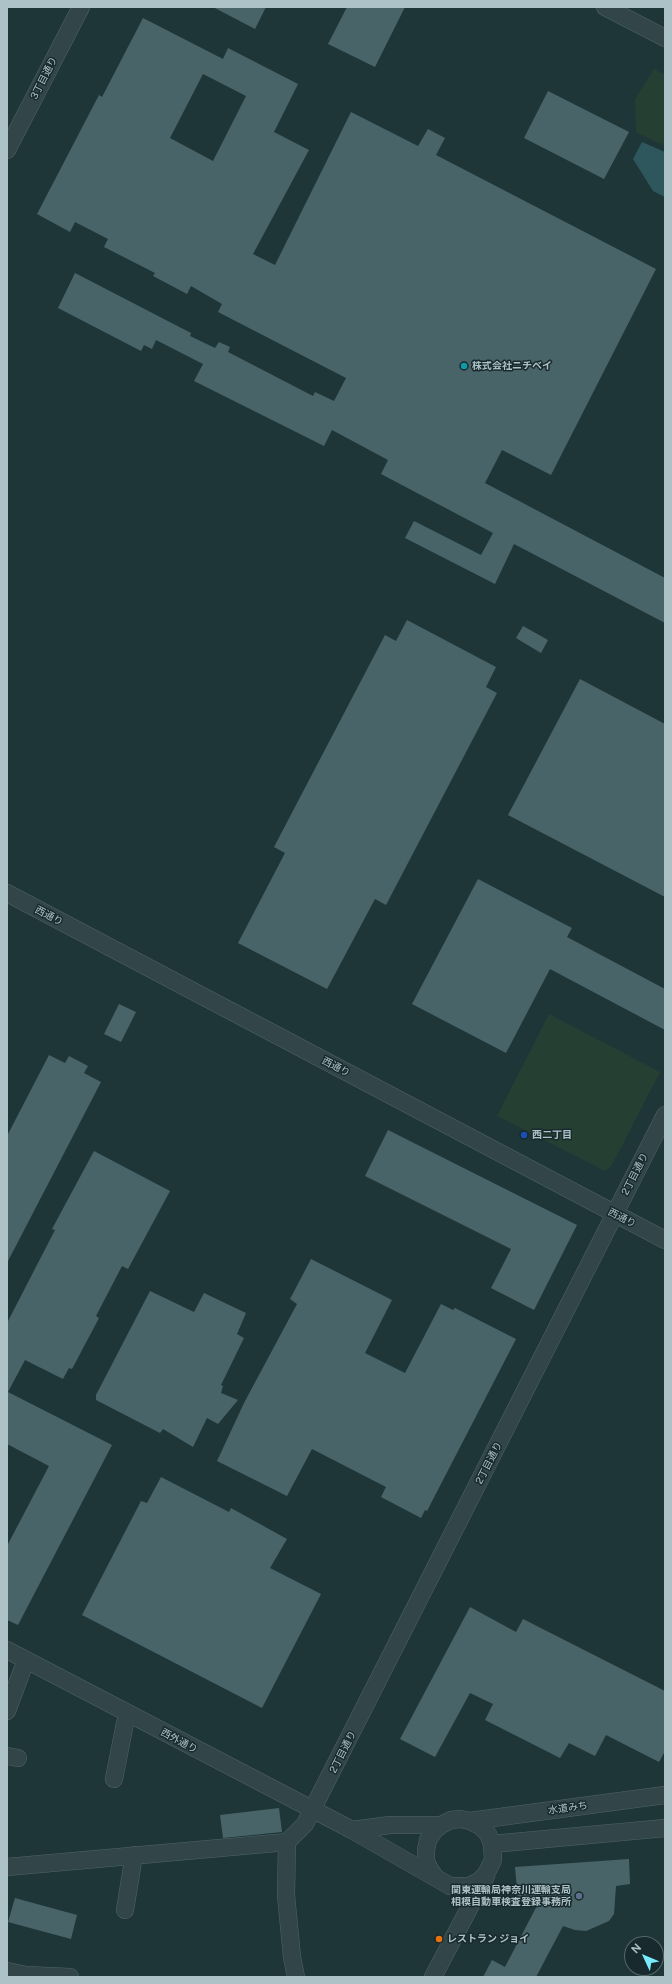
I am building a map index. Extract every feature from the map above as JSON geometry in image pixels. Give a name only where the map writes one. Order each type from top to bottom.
[{"type":"street","name":"3丁目通り","points":[[7,150],[81,7]]},
{"type":"street","points":[[605,7],[665,38]]},
{"type":"street","name":"西通り","points":[[7,893],[665,1240]]},
{"type":"street","name":"2丁目通り","points":[[287,1842],[305,1824],[313,1811],[665,1115]]},
{"type":"street","name":"西外通り","points":[[7,1650],[128,1715],[352,1830],[436,1878]]},
{"type":"street","points":[[7,1711],[26,1660]]},
{"type":"street","points":[[114,1779],[125,1723],[128,1715]]},
{"type":"street","name":"水道みち","points":[[470,1821],[665,1795]]},
{"type":"street","points":[[433,1977],[466,1917],[493,1860],[492,1844],[488,1834],[480,1826],[470,1821],[460,1819],[450,1820],[442,1824],[434,1831],[428,1840],[426,1860],[430,1870],[436,1878],[443,1883],[458,1887],[469,1886],[486,1874]]},
{"type":"street","points":[[352,1830],[390,1825],[442,1824]]},
{"type":"street","points":[[492,1844],[665,1828]]},
{"type":"street","points":[[7,1867],[287,1842],[286,1895],[292,1957],[296,1977]]},
{"type":"street","points":[[125,1910],[134,1855]]},
{"type":"street","points":[[458,1887],[466,1917]]},
{"type":"street","points":[[7,1971],[26,1975],[64,1977]]},
{"type":"green space","points":[[654,69],[665,75],[665,146],[636,132],[635,99]]},
{"type":"green space","points":[[549,1014],[660,1072],[612,1165],[605,1171],[497,1116]]},
{"type":"water","points":[[642,142],[665,152],[665,197],[653,191],[633,159]]},
{"type":"building","points":[[213,7],[266,7],[255,29]]},
{"type":"building","points":[[347,7],[405,7],[375,67],[328,44]]},
{"type":"building","name":"株式会社ニチベイ","points":[[143,18],[223,59],[228,48],[298,84],[274,132],[309,150],[253,254],[275,265],[351,112],[418,146],[428,129],[445,138],[436,155],[656,269],[551,475],[502,450],[485,483],[665,578],[665,623],[514,544],[495,584],[405,538],[414,521],[481,555],[493,533],[381,474],[388,460],[332,430],[324,446],[194,381],[203,364],[156,340],[152,349],[144,345],[141,351],[58,308],[75,273],[191,333],[190,336],[215,348],[219,342],[230,347],[228,352],[313,396],[315,392],[334,401],[346,378],[218,312],[222,304],[191,286],[187,294],[153,276],[155,273],[104,247],[108,239],[75,222],[70,232],[37,214],[99,95],[102,97]],"holes":[[[203,74],[246,96],[213,161],[170,138]]]},
{"type":"building","points":[[548,91],[629,132],[604,179],[524,138]]},
{"type":"building","points":[[407,620],[496,667],[486,687],[497,693],[386,905],[375,899],[327,989],[238,943],[285,853],[274,847],[385,635],[396,641]]},
{"type":"building","points":[[523,626],[548,640],[541,653],[516,638]]},
{"type":"building","points":[[580,679],[665,724],[665,897],[508,815]]},
{"type":"building","points":[[478,879],[572,928],[567,937],[665,989],[665,1030],[550,969],[506,1053],[412,1004]]},
{"type":"building","points":[[119,1004],[136,1012],[121,1042],[104,1034]]},
{"type":"building","points":[[49,1055],[65,1063],[69,1056],[88,1066],[84,1073],[101,1082],[7,1263],[7,1136]]},
{"type":"building","points":[[388,1130],[577,1225],[534,1310],[491,1288],[511,1249],[365,1176]]},
{"type":"building","points":[[94,1151],[170,1191],[128,1269],[122,1266],[96,1316],[99,1318],[72,1369],[69,1368],[63,1379],[25,1360],[8,1392],[112,1445],[18,1625],[7,1620],[7,1546],[49,1466],[7,1444],[7,1323],[55,1230],[52,1229]]},
{"type":"building","points":[[311,1259],[392,1300],[365,1353],[405,1373],[441,1304],[453,1310],[455,1308],[516,1339],[427,1511],[425,1510],[421,1518],[381,1497],[386,1487],[312,1449],[287,1496],[217,1461],[244,1403],[297,1304],[290,1299]]},
{"type":"building","points":[[150,1291],[194,1312],[204,1293],[246,1313],[237,1334],[244,1338],[221,1385],[223,1386],[221,1393],[238,1400],[218,1424],[207,1418],[193,1447],[163,1429],[160,1433],[96,1400],[96,1395]]},
{"type":"building","points":[[161,1477],[229,1512],[231,1508],[287,1539],[270,1568],[321,1594],[262,1708],[82,1615],[141,1501],[147,1503]]},
{"type":"building","points":[[470,1607],[516,1632],[523,1619],[665,1691],[665,1751],[659,1762],[606,1735],[595,1756],[569,1743],[560,1758],[485,1720],[493,1704],[470,1693],[435,1757],[400,1739]]},
{"type":"building","points":[[279,1808],[282,1832],[223,1838],[220,1815]]},
{"type":"building","points":[[629,1859],[630,1884],[616,1886],[614,1914],[609,1921],[586,1931],[575,1930],[563,1926],[536,1977],[483,1977],[492,1960],[505,1967],[541,1898],[518,1900],[515,1867]]},
{"type":"building","points":[[15,1898],[77,1915],[71,1939],[8,1922]]},
{"type":"place","name":"株式会社ニチベイ","points":[[464,366]]},
{"type":"place","name":"西二丁目","points":[[524,1135]]},
{"type":"place","name":"関東運輸局神奈川運輸支局 相模自動車検査登録事務所","points":[[579,1896]]},
{"type":"place","name":"レストラン ジョイ","points":[[439,1939]]}]
